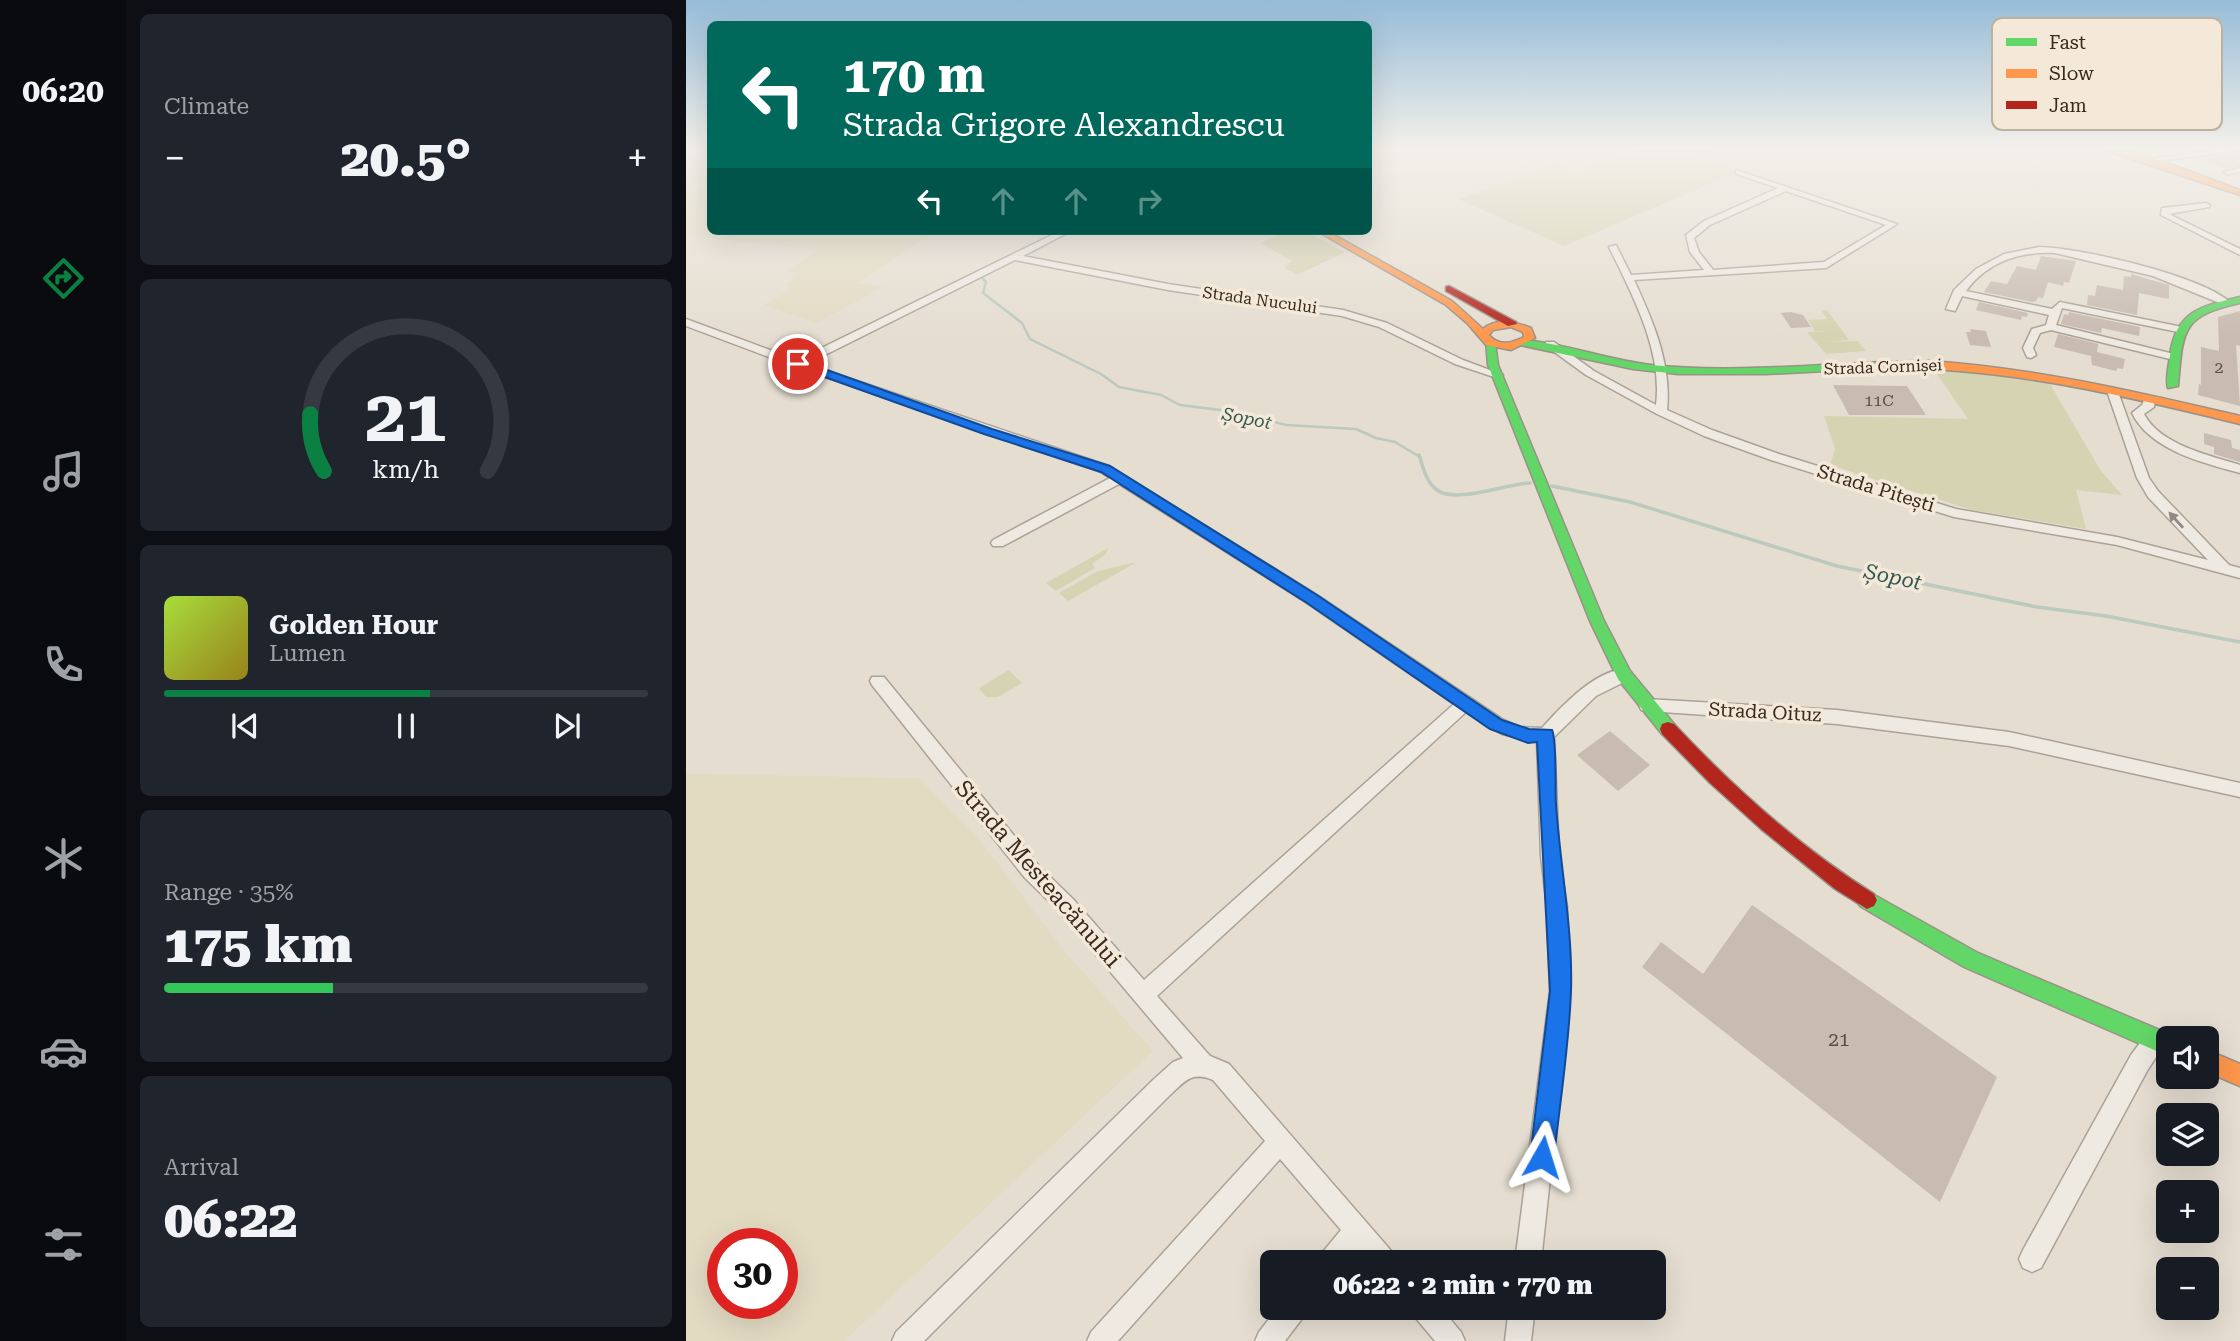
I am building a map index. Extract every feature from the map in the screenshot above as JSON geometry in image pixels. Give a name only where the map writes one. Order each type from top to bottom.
[{"type":"main road","points":[[1328,235],[1449,303],[1486,339],[1500,347],[1520,336]]},
{"type":"main road","points":[[1342,235],[1520,336]]},
{"type":"main road","points":[[2233,301],[2197,311],[2182,323],[2178,329],[2172,386],[2193,401],[2240,415]]},
{"type":"main road","points":[[1520,336],[1490,327],[1486,339],[1497,375],[1597,621],[1624,675],[1696,760],[1766,823],[1850,890],[1971,960],[2156,1039]]},
{"type":"main road","points":[[1497,375],[1505,357],[1520,336]]},
{"type":"main road","name":"Strada Cornișei","points":[[1520,336],[1601,358],[1738,373],[1930,363],[1983,363],[2143,390],[2167,389],[2172,386]]},
{"type":"main road","name":"Strada Cornișei","points":[[1520,336],[1659,365]]},
{"type":"main road","points":[[1590,373],[1587,365],[1601,358]]},
{"type":"main road","name":"Strada Cornișei","points":[[2051,374],[2240,421]]},
{"type":"main road","points":[[2219,1066],[2240,1076]]},
{"type":"street","points":[[1710,272],[1695,252],[1689,237],[1707,223],[1732,212]]},
{"type":"street","points":[[1629,278],[1826,265],[1893,223],[1858,212]]},
{"type":"street","points":[[2165,212],[2165,215],[2240,252]]},
{"type":"street","points":[[798,364],[1059,235]]},
{"type":"street","points":[[1613,247],[1640,301],[1659,365],[1664,395],[1661,412]]},
{"type":"street","points":[[1951,309],[1957,292],[1979,271],[2011,253],[2049,249],[2170,278],[2233,301]]},
{"type":"street","name":"Strada Nucului","points":[[1014,257],[1168,286],[1343,313],[1383,325],[1450,358],[1497,375]]},
{"type":"street","points":[[1957,292],[2054,313]]},
{"type":"street","points":[[2051,327],[2054,313],[2060,305],[2070,305],[2178,329]]},
{"type":"street","points":[[686,322],[988,431],[1105,469],[1312,599],[1511,732],[1528,736],[1546,735]]},
{"type":"street","points":[[2031,355],[2028,348],[2036,331],[2051,327],[2174,357]]},
{"type":"street","name":"Strada Pitești","points":[[1550,344],[1590,373],[1661,412],[1775,457],[1954,513],[2117,541],[2240,573]]},
{"type":"street","name":"Strada Pitești","points":[[2113,391],[2143,478],[2153,494],[2178,524],[2225,568]]},
{"type":"street","points":[[2149,400],[2148,407],[2138,413],[2144,427],[2178,446],[2240,469]]},
{"type":"street","points":[[998,543],[1120,478]]},
{"type":"street","points":[[1529,1250],[1560,991],[1557,907],[1550,856],[1546,735],[1579,699],[1596,685],[1624,675]]},
{"type":"street","name":"Strada Mesteacănului","points":[[878,681],[1032,872],[1066,905],[1202,1064],[1221,1072],[1374,1250]]},
{"type":"street","points":[[1143,995],[1465,703]]},
{"type":"street","name":"Strada Oituz","points":[[1647,705],[1837,717],[2009,739],[2240,790]]},
{"type":"street","points":[[2032,1259],[2139,1063],[2156,1047]]},
{"type":"street","points":[[905,1341],[1162,1087],[1181,1070],[1202,1064]]},
{"type":"street","points":[[1100,1341],[1280,1142]]},
{"type":"street","points":[[1341,1250],[1357,1230]]},
{"type":"street","points":[[1268,1341],[1285,1320]]},
{"type":"street","points":[[1434,1320],[1452,1341]]},
{"type":"street","points":[[1518,1341],[1520,1320]]},
{"type":"shaded area","points":[[686,212],[707,212],[707,235],[931,235],[857,283],[883,287],[816,323],[764,305],[791,290],[787,284],[799,273],[787,271],[820,250],[686,235]]},
{"type":"shaded area","points":[[1486,212],[1645,212],[1564,246]]},
{"type":"shaded area","points":[[1279,235],[1312,235],[1345,252],[1297,275],[1284,268],[1292,261],[1261,243]]},
{"type":"shaded area","points":[[1821,310],[1827,310],[1849,340],[1824,342],[1858,341],[1866,351],[1826,354],[1807,332],[1829,331],[1815,331],[1808,320],[1827,319]]},
{"type":"shaded area","points":[[1935,371],[1971,372],[2050,384],[2101,471],[2122,495],[2076,490],[2086,529],[1972,510],[1830,465],[1835,449],[1824,416],[1968,419]]},
{"type":"shaded area","points":[[1108,548],[1106,554],[1092,564],[1095,568],[1056,591],[1046,583]]},
{"type":"shaded area","points":[[1137,562],[1068,601],[1059,593],[1098,571]]},
{"type":"shaded area","points":[[1009,670],[1022,683],[998,697],[986,697],[979,688]]},
{"type":"shaded area","points":[[686,774],[919,778],[980,840],[1060,946],[1153,1051],[844,1341],[686,1341]]},
{"type":"building","points":[[2041,256],[2076,261],[2069,283],[2064,282],[2063,286],[2048,282],[2043,298],[2038,297],[2032,302],[1984,292],[1991,281],[2007,284],[2017,266],[2036,270]]},
{"type":"building","points":[[2131,274],[2169,285],[2169,299],[2139,293],[2137,315],[2087,305],[2088,295],[2095,296],[2097,285],[2123,290],[2124,276],[2131,277]]},
{"type":"building","points":[[1979,302],[2028,313],[2027,317],[2022,316],[2021,320],[1976,310]]},
{"type":"building","points":[[2240,311],[2240,346],[2236,345],[2240,406],[2198,395],[2199,384],[2201,385],[2201,347],[2219,351],[2218,317]]},
{"type":"building","points":[[2069,312],[2140,327],[2139,336],[2102,328],[2101,333],[2061,324],[2064,314],[2068,315]]},
{"type":"building","points":[[1781,313],[1803,315],[1811,327],[1791,328]]},
{"type":"building","points":[[1970,329],[1986,331],[1991,347],[1970,345],[1966,332],[1971,332]]},
{"type":"building","points":[[2058,334],[2098,344],[2097,352],[2125,359],[2123,369],[2117,368],[2116,371],[2092,365],[2091,356],[2054,347]]},
{"type":"building","points":[[1833,385],[1907,386],[1926,415],[1849,415]]},
{"type":"building","points":[[2204,433],[2231,440],[2232,448],[2240,450],[2240,462],[2214,454],[2214,447],[2204,444]]},
{"type":"building","points":[[1610,731],[1650,765],[1618,791],[1577,755]]},
{"type":"building","points":[[1752,905],[1997,1077],[1940,1202],[1642,967],[1661,942],[1703,974]]},
{"type":"waterway","name":"Șopot","points":[[983,279],[986,282],[983,293],[1022,323],[1030,339],[1101,374],[1119,387],[1161,395],[1180,405],[1237,412],[1286,425],[1356,429],[1376,438],[1395,442],[1420,457]]},
{"type":"waterway","name":"Șopot","points":[[1420,457],[1430,483],[1445,494],[1468,494],[1530,483]]},
{"type":"waterway","name":"Șopot","points":[[1552,486],[1630,502],[1837,566],[2037,607],[2106,616],[2240,642]]},
{"type":"traffic: fast","points":[[2172,386],[2176,349],[2184,325],[2203,310],[2240,300]]},
{"type":"traffic: fast","points":[[1490,343],[1493,365],[1597,621],[1624,675],[1668,729]]},
{"type":"traffic: fast","points":[[1524,343],[1556,347],[1633,366],[1678,371],[1766,371],[1883,365]]},
{"type":"traffic: fast","points":[[1867,900],[1971,960],[2156,1040]]},
{"type":"traffic: slow","points":[[1328,235],[1449,303],[1483,335]]},
{"type":"traffic: slow","points":[[1512,324],[1527,330],[1530,338],[1511,347],[1490,343],[1483,335],[1490,327],[1512,324]]},
{"type":"traffic: slow","points":[[1883,365],[1974,367],[2019,373],[2108,389],[2240,420]]},
{"type":"traffic: slow","points":[[2219,1066],[2240,1075]]},
{"type":"traffic: jam","points":[[1449,289],[1512,324]]},
{"type":"traffic: jam","points":[[1668,729],[1716,778],[1767,823],[1867,900]]},
{"type":"route","points":[[798,364],[1105,469],[1312,599],[1496,724],[1511,732],[1528,736],[1546,735],[1550,856],[1557,907],[1560,991],[1542,1157]]}]
